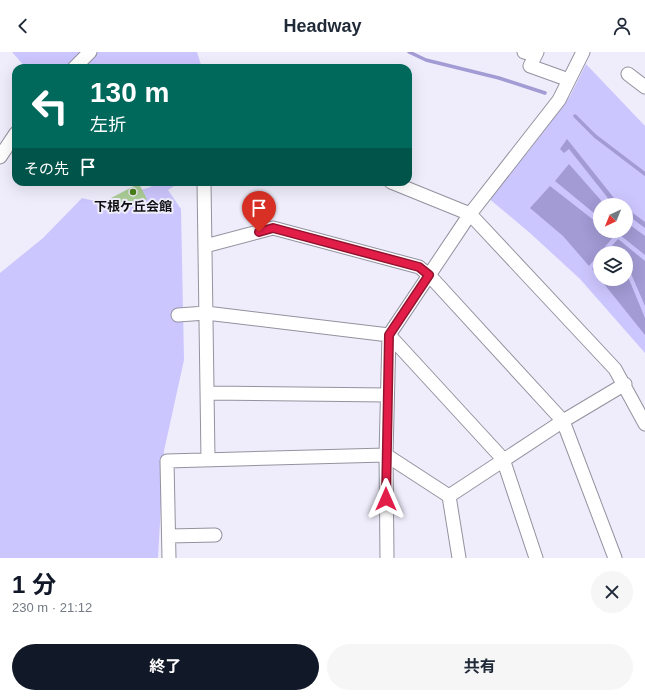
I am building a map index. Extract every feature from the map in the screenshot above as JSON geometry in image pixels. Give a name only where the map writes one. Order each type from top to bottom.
[{"type":"street","points":[[78,64],[90,52]]},
{"type":"street","points":[[387,558],[386,455],[389,335],[470,214],[559,100],[583,52]]},
{"type":"street","points":[[532,53],[530,66],[569,80]]},
{"type":"street","points":[[628,74],[644,84]]},
{"type":"street","points":[[0,157],[12,139]]},
{"type":"street","points":[[204,186],[208,459]]},
{"type":"street","points":[[400,186],[470,214],[615,369],[625,384],[645,424]]},
{"type":"street","points":[[205,246],[273,228],[419,267],[429,275],[563,421],[615,558]]},
{"type":"street","points":[[178,315],[206,313],[389,335],[503,459],[536,558]]},
{"type":"street","points":[[449,496],[503,459],[625,384]]},
{"type":"street","points":[[207,394],[388,395]]},
{"type":"street","points":[[169,558],[167,461],[386,455],[449,496],[459,558]]},
{"type":"street","points":[[169,536],[215,535]]},
{"type":"shaded area","points":[[12,52],[197,52],[201,64],[22,64]]},
{"type":"shaded area","points":[[586,64],[645,126],[645,353],[580,279],[530,233],[487,197],[527,153],[570,96]]},
{"type":"shaded area","points":[[567,139],[614,198],[608,198],[569,149],[564,153],[560,149]]},
{"type":"shaded area","points":[[569,164],[599,198],[593,198],[593,212],[555,181]]},
{"type":"shaded area","points":[[174,186],[168,190],[181,209],[184,360],[164,451],[158,558],[0,558],[0,273],[43,238],[82,198],[99,202],[151,187]]},
{"type":"shaded area","points":[[550,186],[593,220],[593,238],[612,238],[606,246],[593,246],[593,261],[589,266],[563,236],[530,208]]},
{"type":"shaded area","points":[[633,213],[645,222],[645,228],[633,219]]},
{"type":"shaded area","points":[[633,227],[645,236],[645,255],[624,238],[633,238]]},
{"type":"shaded area","points":[[618,239],[627,246],[612,246]]},
{"type":"shaded area","points":[[633,251],[645,261],[645,306],[633,278]]},
{"type":"shaded area","points":[[606,286],[632,286],[645,318],[645,335]]},
{"type":"building","name":"下根ケ丘会館","points":[[134,186],[140,186],[147,199],[117,213],[111,198]]},
{"type":"waterway","points":[[409,52],[426,60],[499,78],[545,93]]},
{"type":"waterway","points":[[575,116],[595,136],[645,174]]},
{"type":"place","name":"下根ケ丘会館","points":[[133,192]]},
{"type":"route","points":[[259,232],[273,228],[419,267],[429,275],[389,335],[386,499]]}]
